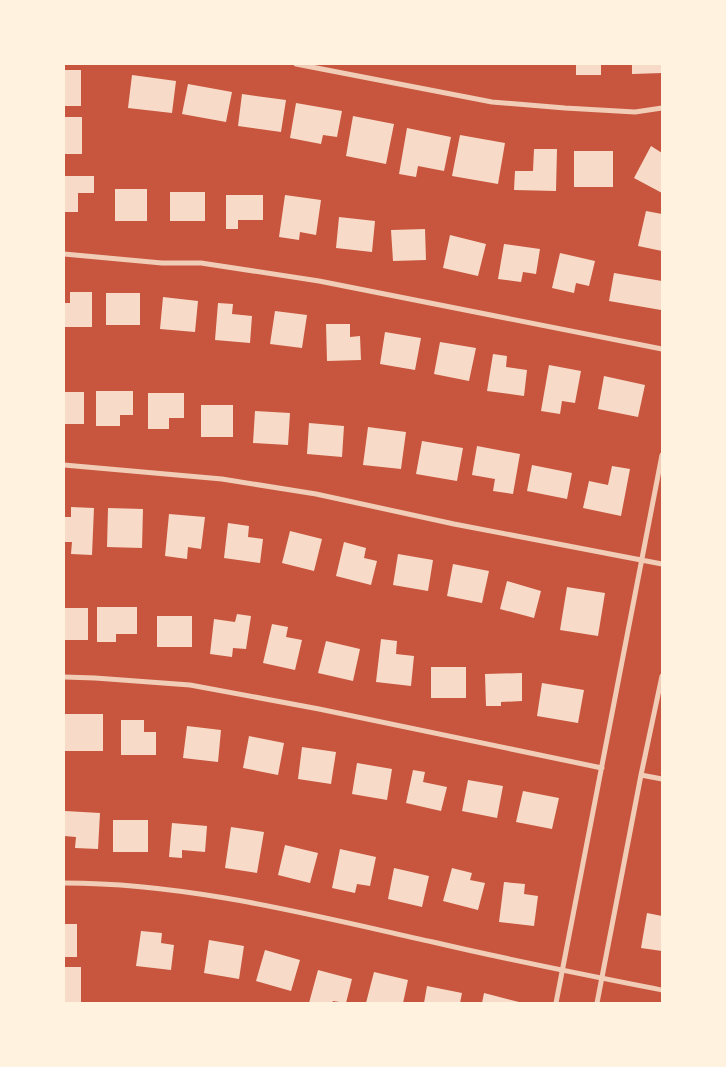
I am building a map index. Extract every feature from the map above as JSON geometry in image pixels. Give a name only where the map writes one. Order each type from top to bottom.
[{"type":"street","points":[[296,64],[492,102],[635,112],[662,108]]},
{"type":"street","points":[[64,254],[162,263],[200,263],[310,280],[662,349]]},
{"type":"street","points":[[556,1003],[662,455]]},
{"type":"street","points":[[64,465],[222,479],[316,494],[454,524],[662,564]]},
{"type":"street","points":[[597,1003],[662,676]]},
{"type":"street","points":[[64,677],[190,685],[319,709],[602,768]]},
{"type":"street","points":[[641,775],[662,779]]},
{"type":"street","points":[[64,883],[170,889],[317,916],[662,990]]},
{"type":"building","points":[[576,64],[601,64],[601,75],[576,75]]},
{"type":"building","points":[[632,64],[662,64],[662,73],[632,74]]},
{"type":"building","points":[[64,70],[81,70],[81,106],[64,106]]},
{"type":"building","points":[[132,75],[176,81],[172,113],[128,108]]},
{"type":"building","points":[[188,84],[232,92],[226,122],[182,114]]},
{"type":"building","points":[[242,94],[286,100],[281,132],[238,126]]},
{"type":"building","points":[[296,103],[342,111],[337,137],[323,135],[321,144],[290,138]]},
{"type":"building","points":[[353,116],[394,124],[386,164],[346,156]]},
{"type":"building","points":[[64,117],[82,117],[82,154],[64,154]]},
{"type":"building","points":[[407,128],[451,137],[444,171],[418,166],[416,177],[399,174]]},
{"type":"building","points":[[460,135],[505,143],[498,184],[452,176]]},
{"type":"building","points":[[651,146],[662,153],[662,193],[634,178]]},
{"type":"building","points":[[534,149],[557,149],[556,191],[514,190],[515,171],[533,171]]},
{"type":"building","points":[[574,151],[613,151],[613,187],[574,187]]},
{"type":"building","points":[[64,176],[94,176],[94,193],[78,193],[78,212],[64,212]]},
{"type":"building","points":[[115,189],[147,189],[147,221],[115,221]]},
{"type":"building","points":[[170,192],[205,192],[205,221],[170,221]]},
{"type":"building","points":[[226,195],[263,195],[263,220],[238,220],[238,229],[226,229]]},
{"type":"building","points":[[285,195],[321,200],[316,235],[300,232],[299,240],[279,237]]},
{"type":"building","points":[[646,211],[662,214],[662,251],[638,246]]},
{"type":"building","points":[[339,217],[375,221],[372,252],[336,248]]},
{"type":"building","points":[[425,229],[426,260],[393,261],[391,230]]},
{"type":"building","points":[[450,235],[486,244],[478,276],[443,268]]},
{"type":"building","points":[[504,244],[540,249],[536,274],[523,272],[521,282],[498,279]]},
{"type":"building","points":[[560,253],[595,261],[589,286],[576,283],[574,293],[552,288]]},
{"type":"building","points":[[614,273],[662,281],[661,310],[609,301]]},
{"type":"building","points":[[70,292],[92,292],[92,327],[64,327],[64,303],[70,303]]},
{"type":"building","points":[[106,293],[140,293],[140,325],[106,325]]},
{"type":"building","points":[[163,297],[198,301],[195,332],[160,329]]},
{"type":"building","points":[[218,303],[233,304],[232,314],[252,316],[250,343],[215,340]]},
{"type":"building","points":[[275,311],[307,315],[302,348],[270,344]]},
{"type":"building","points":[[326,324],[350,324],[350,337],[360,336],[361,360],[327,361]]},
{"type":"building","points":[[385,332],[421,338],[415,370],[380,364]]},
{"type":"building","points":[[440,342],[476,348],[469,381],[434,374]]},
{"type":"building","points":[[493,354],[507,356],[506,367],[527,370],[524,396],[487,391]]},
{"type":"building","points":[[549,365],[581,371],[575,403],[562,401],[560,414],[541,411]]},
{"type":"building","points":[[604,376],[645,385],[638,417],[598,409]]},
{"type":"building","points":[[96,391],[133,391],[133,415],[120,415],[120,426],[96,426]]},
{"type":"building","points":[[64,392],[84,392],[84,424],[64,424]]},
{"type":"building","points":[[148,393],[184,393],[184,418],[169,418],[169,429],[148,429]]},
{"type":"building","points":[[201,405],[233,405],[233,437],[201,437]]},
{"type":"building","points":[[255,411],[290,413],[288,445],[253,443]]},
{"type":"building","points":[[309,423],[344,426],[342,457],[307,454]]},
{"type":"building","points":[[368,427],[406,432],[401,469],[363,465]]},
{"type":"building","points":[[422,441],[463,448],[457,481],[416,474]]},
{"type":"building","points":[[477,446],[520,454],[513,494],[493,491],[495,479],[472,475]]},
{"type":"building","points":[[532,465],[572,473],[567,499],[527,491]]},
{"type":"building","points":[[612,466],[630,469],[621,516],[583,508],[589,481],[608,485]]},
{"type":"building","points":[[71,507],[94,508],[92,555],[71,554],[72,542],[64,542],[64,517],[71,517]]},
{"type":"building","points":[[108,508],[143,509],[142,548],[107,547]]},
{"type":"building","points":[[169,514],[205,517],[201,549],[188,547],[187,559],[165,556]]},
{"type":"building","points":[[228,523],[249,526],[248,537],[263,539],[260,563],[224,558]]},
{"type":"building","points":[[290,531],[322,539],[314,571],[282,563]]},
{"type":"building","points":[[344,542],[366,548],[364,558],[377,561],[371,585],[336,576]]},
{"type":"building","points":[[398,554],[433,560],[428,591],[393,585]]},
{"type":"building","points":[[453,564],[489,571],[482,603],[447,596]]},
{"type":"building","points":[[507,581],[541,591],[534,618],[500,609]]},
{"type":"building","points":[[567,587],[605,593],[598,636],[560,630]]},
{"type":"building","points":[[97,607],[137,607],[137,634],[116,634],[116,642],[97,642]]},
{"type":"building","points":[[64,608],[88,608],[88,640],[64,640]]},
{"type":"building","points":[[237,614],[251,616],[246,649],[233,648],[232,657],[210,654],[214,619],[235,622]]},
{"type":"building","points":[[157,616],[192,616],[192,647],[157,647]]},
{"type":"building","points":[[272,624],[288,627],[286,637],[302,640],[295,670],[263,663]]},
{"type":"building","points":[[381,639],[397,641],[396,654],[414,656],[411,686],[376,682]]},
{"type":"building","points":[[326,641],[360,649],[353,681],[318,673]]},
{"type":"building","points":[[431,667],[466,667],[466,698],[431,698]]},
{"type":"building","points":[[522,673],[522,701],[501,702],[501,706],[486,706],[485,674]]},
{"type":"building","points":[[542,683],[584,690],[578,723],[537,716]]},
{"type":"building","points":[[64,714],[103,714],[103,751],[64,751]]},
{"type":"building","points":[[121,720],[144,720],[144,732],[156,732],[156,755],[121,755]]},
{"type":"building","points":[[187,726],[221,730],[218,762],[183,758]]},
{"type":"building","points":[[249,736],[284,743],[278,775],[243,768]]},
{"type":"building","points":[[302,747],[336,752],[331,784],[298,779]]},
{"type":"building","points":[[357,763],[392,769],[387,800],[352,794]]},
{"type":"building","points":[[413,770],[425,772],[423,782],[447,787],[441,811],[406,803]]},
{"type":"building","points":[[468,780],[503,786],[497,818],[462,811]]},
{"type":"building","points":[[523,791],[559,798],[552,829],[516,822]]},
{"type":"building","points":[[65,811],[100,813],[98,849],[75,848],[76,837],[64,836]]},
{"type":"building","points":[[113,820],[148,820],[148,852],[113,852]]},
{"type":"building","points":[[172,823],[207,826],[205,852],[182,850],[182,858],[169,857]]},
{"type":"building","points":[[231,827],[264,832],[257,873],[225,868]]},
{"type":"building","points":[[285,845],[318,853],[310,883],[278,875]]},
{"type":"building","points":[[340,849],[376,857],[370,886],[357,884],[355,893],[332,888]]},
{"type":"building","points":[[394,868],[429,876],[422,907],[388,899]]},
{"type":"building","points":[[452,868],[472,873],[470,880],[485,883],[478,910],[443,901]]},
{"type":"building","points":[[504,882],[525,884],[524,894],[538,896],[534,926],[499,922]]},
{"type":"building","points":[[647,913],[662,916],[662,951],[641,948]]},
{"type":"building","points":[[64,924],[77,924],[77,957],[64,957]]},
{"type":"building","points":[[141,931],[162,933],[161,943],[174,945],[171,970],[136,966]]},
{"type":"building","points":[[209,940],[244,946],[239,979],[204,973]]},
{"type":"building","points":[[265,950],[300,960],[291,991],[256,981]]},
{"type":"building","points":[[64,967],[81,967],[81,1003],[64,1003]]},
{"type":"building","points":[[318,970],[352,979],[346,1003],[333,1001],[332,1003],[309,1003]]},
{"type":"building","points":[[374,972],[408,980],[403,1003],[366,1003]]},
{"type":"building","points":[[427,986],[462,993],[460,1003],[424,1003]]},
{"type":"building","points":[[484,993],[519,1002],[482,1003]]}]
